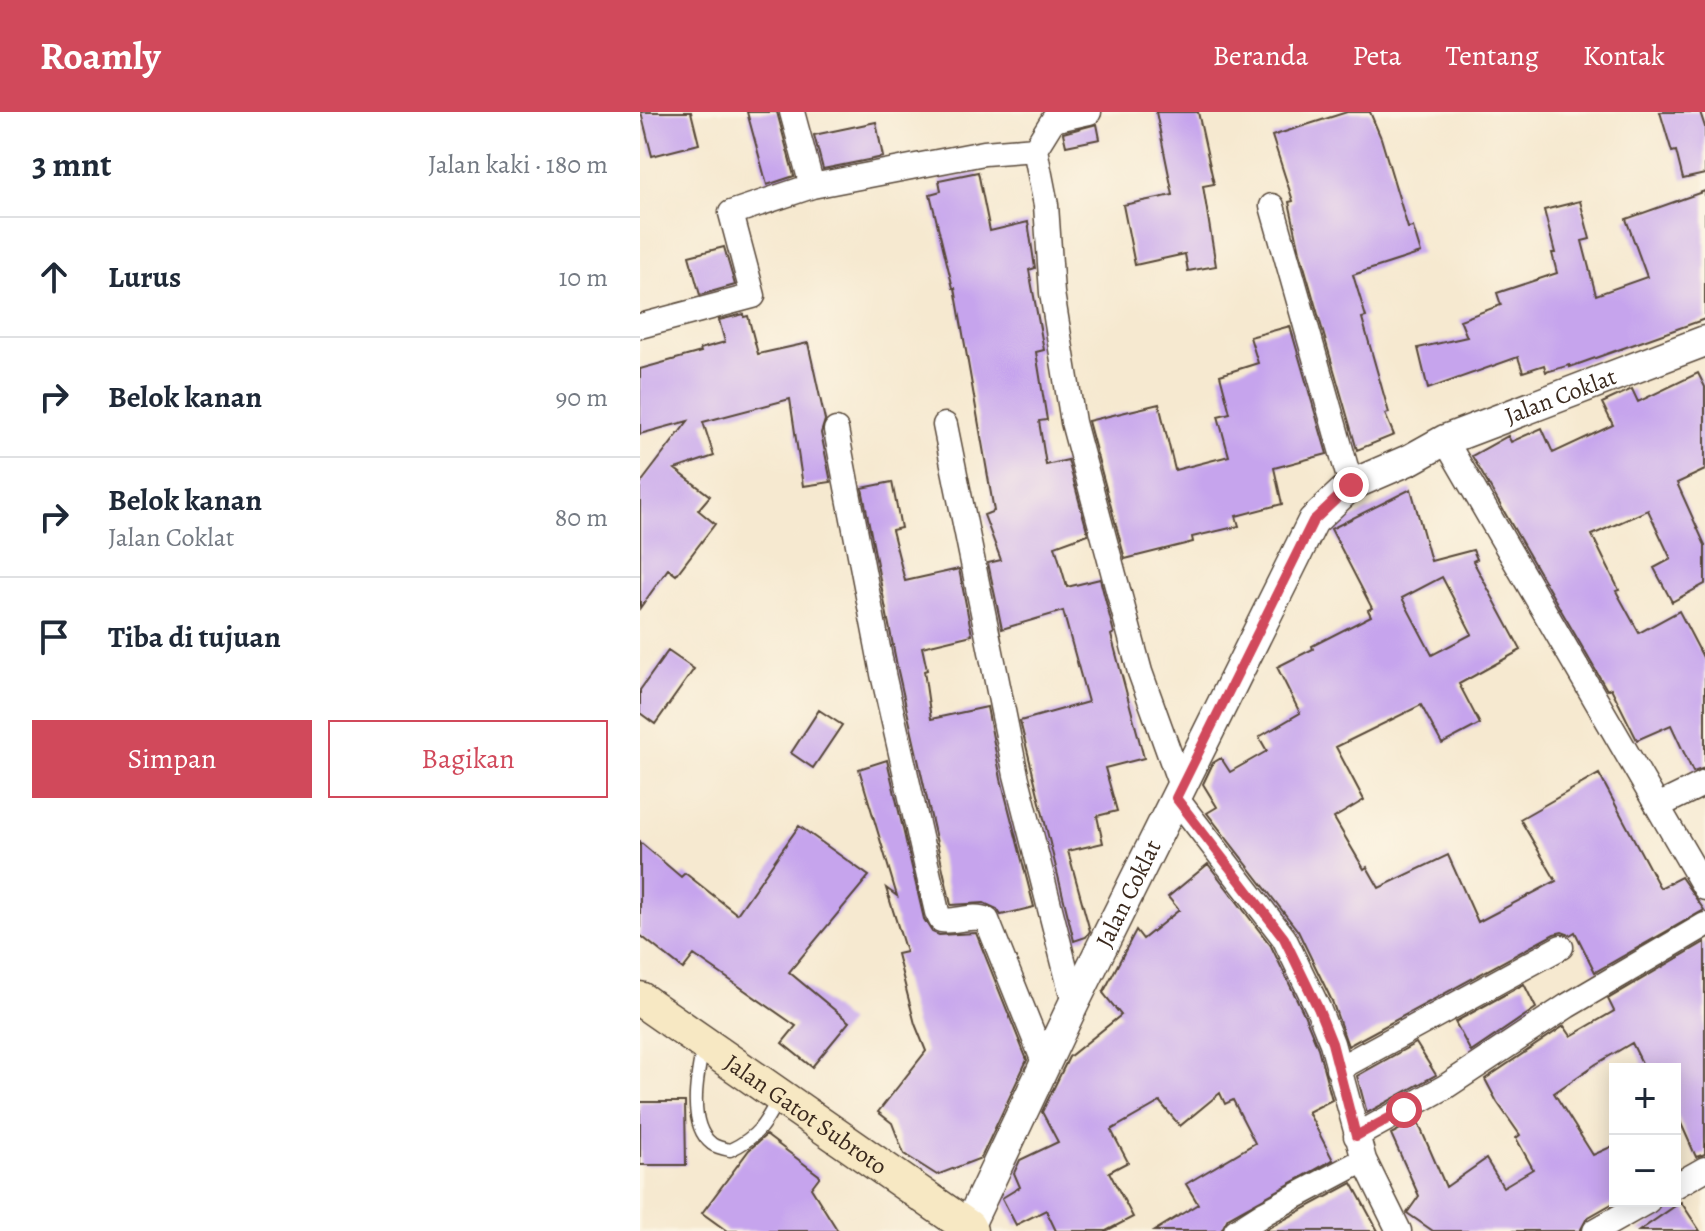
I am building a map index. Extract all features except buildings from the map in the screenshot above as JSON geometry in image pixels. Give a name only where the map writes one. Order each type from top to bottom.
[{"type":"main road","name":"Jalan Gatot Subroto","points":[[640,999],[969,1229]]},
{"type":"street","points":[[792,112],[812,186]]},
{"type":"street","points":[[1089,112],[1053,120],[1035,149],[1046,205],[1052,293],[1073,422],[1140,672],[1178,792],[1284,938],[1318,1008],[1364,1160],[1399,1231]]},
{"type":"street","points":[[640,326],[753,296],[731,213],[812,186],[984,153],[1035,149]]},
{"type":"street","points":[[1272,206],[1351,485]]},
{"type":"street","name":"Jalan Coklat","points":[[969,1229],[1074,1003],[1313,521],[1351,485],[1411,459],[1445,440],[1705,341]]},
{"type":"street","points":[[945,425],[1016,775],[1074,1003]]},
{"type":"street","points":[[836,430],[883,674],[937,912],[941,920],[982,917],[991,926],[1046,1067]]},
{"type":"street","points":[[1445,440],[1705,888]]},
{"type":"street","points":[[1658,806],[1705,783]]},
{"type":"street","points":[[1356,1136],[1445,1087],[1567,1006],[1705,925]]},
{"type":"street","points":[[1338,1069],[1561,947]]},
{"type":"street","points":[[1236,1231],[1364,1160]]},
{"type":"street","points":[[1681,1183],[1705,1169]]},
{"type":"street","points":[[1595,1231],[1637,1207]]},
{"type":"lane","points":[[703,1043],[695,1092],[698,1122],[711,1144],[730,1150],[751,1141],[781,1095]]},
{"type":"route","points":[[1351,485],[1313,521],[1176,798],[1284,938],[1332,1043],[1356,1136],[1404,1110]]}]
